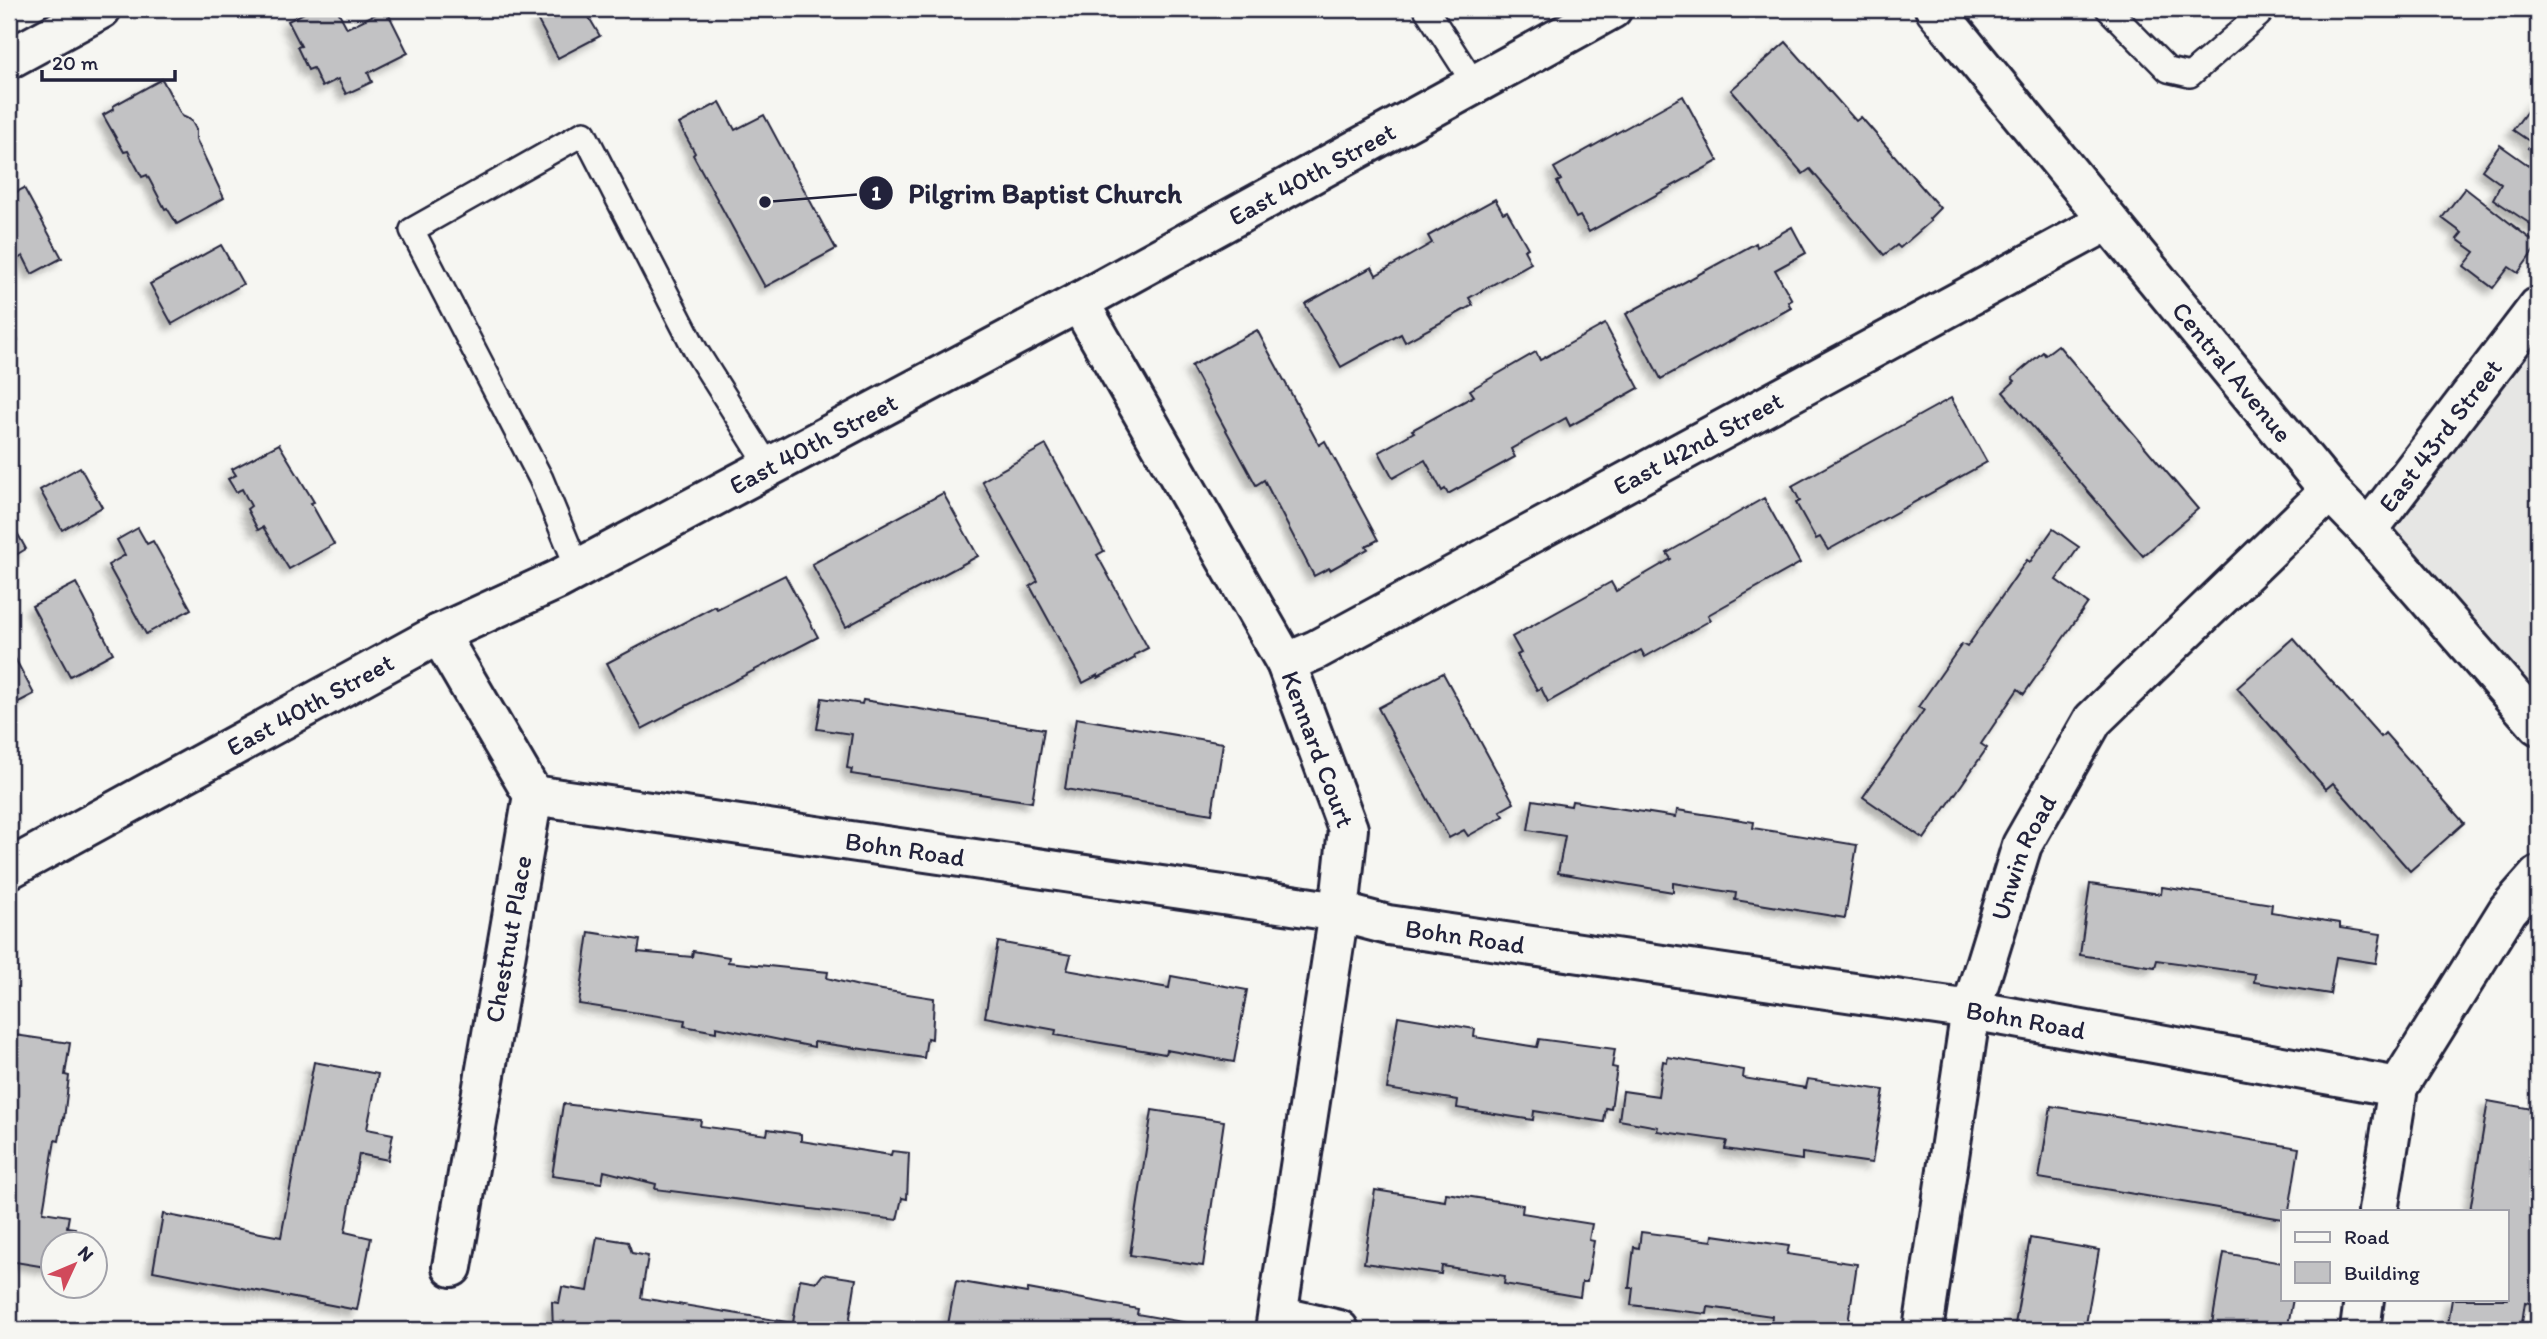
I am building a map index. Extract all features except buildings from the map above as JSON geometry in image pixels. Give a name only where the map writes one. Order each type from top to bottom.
[{"type":"street","points":[[9,59],[101,9]]},
{"type":"street","name":"East 40th Street","points":[[9,869],[439,634],[578,569],[1079,302],[1612,9]]},
{"type":"street","name":"Central Avenue","points":[[1935,9],[2330,491],[2368,530],[2538,725]]},
{"type":"street","name":"East 42nd Street","points":[[1286,663],[1316,650],[2108,221]]},
{"type":"street","name":"Kennard Court","points":[[1079,302],[1286,663],[1348,829],[1339,912],[1276,1323]]},
{"type":"street","name":"East 43rd Street","points":[[2368,530],[2538,307]]},
{"type":"street","name":"Unwin Road","points":[[1923,1330],[1971,1010],[2022,845],[2092,720],[2330,491]]},
{"type":"street","points":[[439,634],[533,795]]},
{"type":"street","name":"Bohn Road","points":[[533,795],[1339,912],[1388,925],[1971,1010],[2398,1087]]},
{"type":"street","name":"Chestnut Place","points":[[452,1266],[533,795]]},
{"type":"street","points":[[2378,1210],[2398,1087],[2508,909],[2538,876]]},
{"type":"street","points":[[2360,1330],[2364,1300]]},
{"type":"street","points":[[1276,1323],[1339,1330]]},
{"type":"lane","points":[[1426,9],[1475,85]]},
{"type":"lane","points":[[2108,9],[2168,70],[2190,75],[2259,15],[2258,9]]},
{"type":"lane","points":[[578,569],[541,478],[412,230],[584,133],[696,351],[769,467]]},
{"type":"shaded area","points":[[2520,332],[2538,346],[2538,725],[2368,530]]},
{"type":"place","name":"Pilgrim Baptist Church","points":[[765,202]]}]
